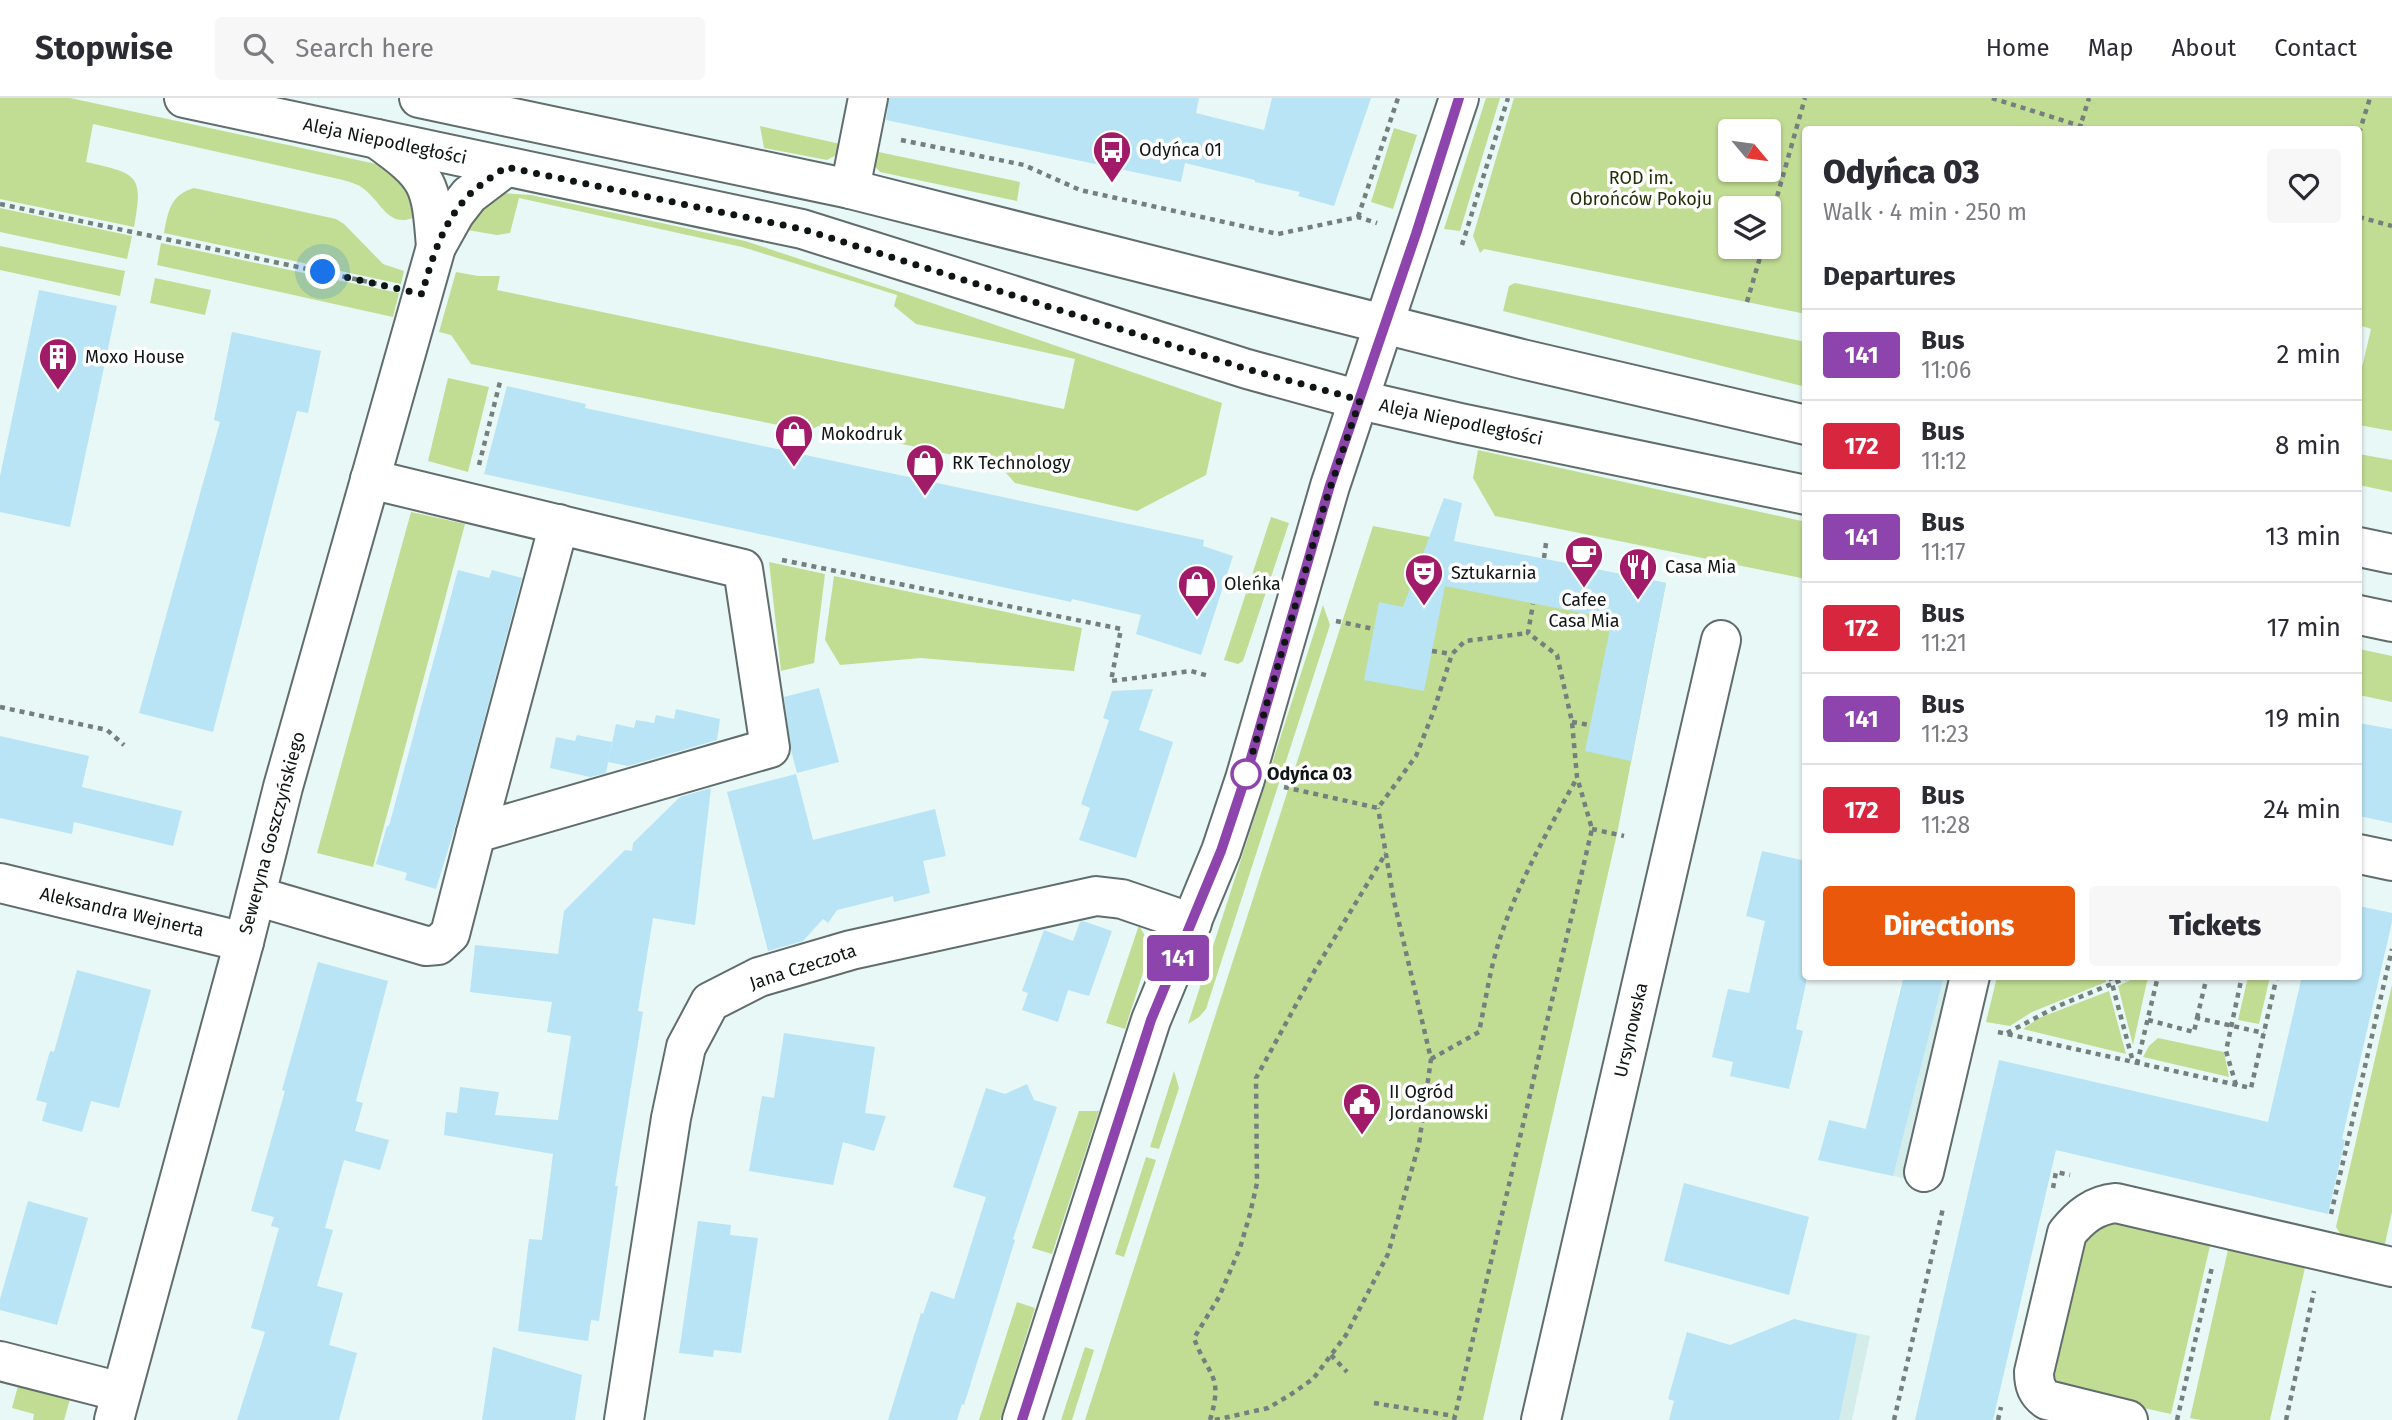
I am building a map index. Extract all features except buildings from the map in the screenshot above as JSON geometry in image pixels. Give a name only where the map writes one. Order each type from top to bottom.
[{"type":"street","name":"Aleja Niepodległości","points":[[184,98],[802,229],[1247,369],[1360,400],[1802,494]]},
{"type":"street","points":[[419,98],[850,189],[1522,359],[1802,424]]},
{"type":"street","points":[[850,189],[868,98]]},
{"type":"street","points":[[1022,1420],[1151,1020],[1221,851],[1245,779],[1323,508],[1459,98]]},
{"type":"street","name":"Seweryna Goszczyńskiego","points":[[377,139],[408,161],[424,179],[433,208],[436,247]]},
{"type":"street","name":"Seweryna Goszczyńskiego","points":[[117,1406],[284,787],[436,247],[455,213],[469,195],[506,167]]},
{"type":"street","points":[[370,479],[743,569],[770,748],[477,833]]},
{"type":"street","points":[[256,896],[426,946],[438,945],[450,934],[559,524]]},
{"type":"street","points":[[2362,548],[2392,554]]},
{"type":"street","points":[[2362,616],[2392,622]]},
{"type":"street","name":"Ursynowska","points":[[1541,1420],[1721,640]]},
{"type":"street","points":[[2362,855],[2392,861]]},
{"type":"street","name":"Aleksandra Wejnerta","points":[[0,883],[244,942]]},
{"type":"street","name":"Jana Czeczota","points":[[624,1420],[671,1118],[686,1047],[710,1002],[759,978],[851,950],[1096,896],[1122,899],[1192,923]]},
{"type":"street","points":[[1924,1172],[1969,980]]},
{"type":"street","points":[[2128,1420],[2047,1400],[2040,1395],[2034,1383],[2034,1372],[2067,1233],[2082,1216],[2096,1208],[2116,1203],[2392,1267]]},
{"type":"street","points":[[0,1361],[117,1406]]},
{"type":"path","points":[[1358,217],[1398,98]]},
{"type":"path","points":[[1462,245],[1508,98]]},
{"type":"path","points":[[1777,196],[1805,98]]},
{"type":"path","points":[[1992,98],[2077,126]]},
{"type":"path","points":[[2080,126],[2089,98]]},
{"type":"path","points":[[2361,126],[2370,98]]},
{"type":"path","points":[[898,139],[1024,165],[1080,190],[1278,234],[1358,217],[1388,226]]},
{"type":"path","points":[[0,204],[422,294]]},
{"type":"path","points":[[2362,217],[2392,226]]},
{"type":"path","points":[[1748,302],[1760,259]]},
{"type":"path","points":[[476,478],[501,378]]},
{"type":"path","points":[[1544,558],[1546,543]]},
{"type":"path","points":[[769,557],[1121,629],[1111,681],[1191,671],[1209,676]]},
{"type":"path","points":[[1528,633],[1533,604]]},
{"type":"path","points":[[1336,621],[1374,629]]},
{"type":"path","points":[[1374,1403],[1454,1418],[1592,829],[1577,777],[1572,723],[1557,655],[1528,633],[1465,641],[1452,654],[1416,756],[1378,808],[1386,853],[1394,901],[1431,1059],[1419,1144],[1388,1254],[1346,1335],[1312,1379],[1268,1408],[1212,1420],[1217,1389],[1214,1377],[1194,1338],[1230,1273],[1250,1214],[1257,1183],[1256,1078],[1315,970],[1386,853]]},
{"type":"path","points":[[1432,651],[1452,654]]},
{"type":"path","points":[[0,707],[107,730],[124,745]]},
{"type":"path","points":[[1572,723],[1590,725]]},
{"type":"path","points":[[1431,1059],[1479,1032],[1497,948],[1522,884],[1577,777]]},
{"type":"path","points":[[1283,787],[1378,808]]},
{"type":"path","points":[[1592,829],[1624,836]]},
{"type":"path","points":[[2286,1420],[2392,949]]},
{"type":"path","points":[[2111,980],[2135,1063]]},
{"type":"path","points":[[2007,1033],[2032,1018],[2122,980]]},
{"type":"path","points":[[2135,1063],[2157,980]]},
{"type":"path","points":[[2148,1020],[2194,1032],[2206,980]]},
{"type":"path","points":[[2236,1085],[2226,1051],[2241,980]]},
{"type":"path","points":[[1958,1026],[2007,1033],[2251,1088],[2276,980]]},
{"type":"path","points":[[2197,1018],[2264,1033]]},
{"type":"path","points":[[1894,1420],[1944,1204]]},
{"type":"path","points":[[2177,1420],[2221,1226]]},
{"type":"path","points":[[1331,1356],[1347,1372]]},
{"type":"shaded area","points":[[1903,980],[1956,980],[1905,1179],[1856,1166]]},
{"type":"shaded area","points":[[1818,1325],[1870,1336],[1852,1420],[1794,1420]]},
{"type":"green space","points":[[0,98],[70,98],[381,165],[410,184],[415,217],[399,220],[392,217],[357,184],[93,124],[86,162],[116,170],[133,179],[138,196],[134,227],[0,199]]},
{"type":"green space","points":[[1486,98],[1500,98],[1460,231],[1444,229]]},
{"type":"green space","name":"ROD im. Obrońców Pokoju","points":[[1514,98],[2392,98],[2392,431],[2362,426],[2362,367],[2371,329],[2362,326],[2362,126],[1802,126],[1802,313],[1484,249],[1480,253],[1473,236]]},
{"type":"green space","points":[[760,126],[845,145],[838,154],[827,160],[764,148]]},
{"type":"green space","points":[[1394,128],[1417,135],[1393,209],[1371,202]]},
{"type":"green space","points":[[874,151],[1020,182],[1017,201],[880,172],[874,165]]},
{"type":"green space","points":[[194,188],[336,219],[383,264],[404,271],[401,284],[164,233],[169,211],[175,200]]},
{"type":"green space","points":[[502,193],[531,195],[745,241],[1222,403],[1206,475],[1137,511],[1015,483],[999,465],[818,426],[809,431],[471,364],[451,335],[439,332],[456,272],[500,276],[497,290],[1064,409],[1075,359],[916,324],[894,306],[897,295],[742,247],[519,198],[510,233],[497,235],[467,230],[481,208]]},
{"type":"green space","points":[[0,208],[132,236],[127,259],[0,232]]},
{"type":"green space","points":[[161,243],[399,293],[393,317],[157,265]]},
{"type":"green space","points":[[0,246],[125,271],[120,296],[0,270]]},
{"type":"green space","points":[[155,278],[211,290],[205,315],[150,303]]},
{"type":"green space","points":[[1515,283],[1802,341],[1802,386],[1503,311],[1509,286]]},
{"type":"green space","points":[[448,378],[489,387],[468,472],[428,461]]},
{"type":"green space","points":[[1478,450],[1802,521],[1802,578],[1495,516],[1473,478]]},
{"type":"green space","points":[[2362,455],[2392,460],[2392,492],[2362,486]]},
{"type":"green space","points":[[411,512],[465,524],[373,867],[317,853]]},
{"type":"green space","points":[[1271,517],[1289,523],[1243,661],[1238,664],[1224,660]]},
{"type":"green space","name":"II Ogród Jordanowski","points":[[1373,526],[1666,583],[1617,834],[1483,1420],[1085,1420]]},
{"type":"green space","points":[[769,562],[825,574],[814,663],[781,671]]},
{"type":"green space","points":[[834,576],[1082,628],[1074,671],[921,658],[840,665],[825,640]]},
{"type":"green space","points":[[1323,605],[1330,625],[1206,1009],[1188,1024]]},
{"type":"green space","points":[[2362,650],[2392,656],[2392,702],[2362,696]]},
{"type":"green space","points":[[1139,925],[1146,938],[1146,953],[1149,954],[1125,1029],[1106,1023]]},
{"type":"green space","points":[[1996,980],[2106,980],[2032,1012],[2010,1026],[1986,1022]]},
{"type":"green space","points":[[2131,980],[2147,980],[2133,1045],[2118,986]]},
{"type":"green space","points":[[2247,980],[2269,980],[2259,1024],[2238,1020]]},
{"type":"green space","points":[[2392,985],[2392,1212],[2384,1248],[2343,1238],[2336,1227]]},
{"type":"green space","points":[[2109,991],[2126,1054],[2023,1029],[2039,1018]]},
{"type":"green space","points":[[2158,1038],[2224,1052],[2229,1077],[2143,1057],[2149,1046]]},
{"type":"green space","points":[[1174,1071],[1179,1088],[1159,1149],[1150,1147]]},
{"type":"green space","points":[[1079,1111],[1099,1111],[1052,1254],[1032,1248]]},
{"type":"green space","points":[[1146,1157],[1156,1160],[1124,1257],[1115,1254]]},
{"type":"green space","points":[[2117,1215],[2212,1237],[2171,1414],[2061,1390],[2048,1379],[2074,1252],[2087,1233]]},
{"type":"green space","points":[[2230,1241],[2307,1259],[2270,1420],[2190,1418]]},
{"type":"green space","points":[[1017,1302],[1035,1308],[1000,1420],[979,1420]]},
{"type":"green space","points":[[1085,1347],[1094,1350],[1072,1420],[1061,1420]]},
{"type":"green space","points":[[18,1386],[70,1399],[64,1420],[33,1420],[34,1414],[12,1408]]},
{"type":"bus line","name":"141","points":[[1022,1420],[1151,1020],[1221,851],[1245,779],[1330,485],[1416,234],[1459,98]]},
{"type":"place","name":"Odyńca 01","points":[[1112,184]]},
{"type":"place","name":"Moxo House","points":[[58,391]]},
{"type":"place","name":"Mokodruk","points":[[794,468]]},
{"type":"place","name":"RK Technology","points":[[925,497]]},
{"type":"place","name":"Cafee Casa Mia","points":[[1584,589]]},
{"type":"place","name":"Casa Mia","points":[[1638,601]]},
{"type":"place","name":"Sztukarnia","points":[[1424,607]]},
{"type":"place","name":"Oleńka","points":[[1197,618]]},
{"type":"place","name":"Odyńca 03","points":[[1246,774]]},
{"type":"place","name":"II Ogród Jordanowski","points":[[1362,1136]]},
{"type":"route","points":[[323,272],[422,294],[436,247],[455,213],[469,195],[506,167],[802,229],[1247,369],[1360,400],[1325,503],[1245,779],[1246,774]]}]
